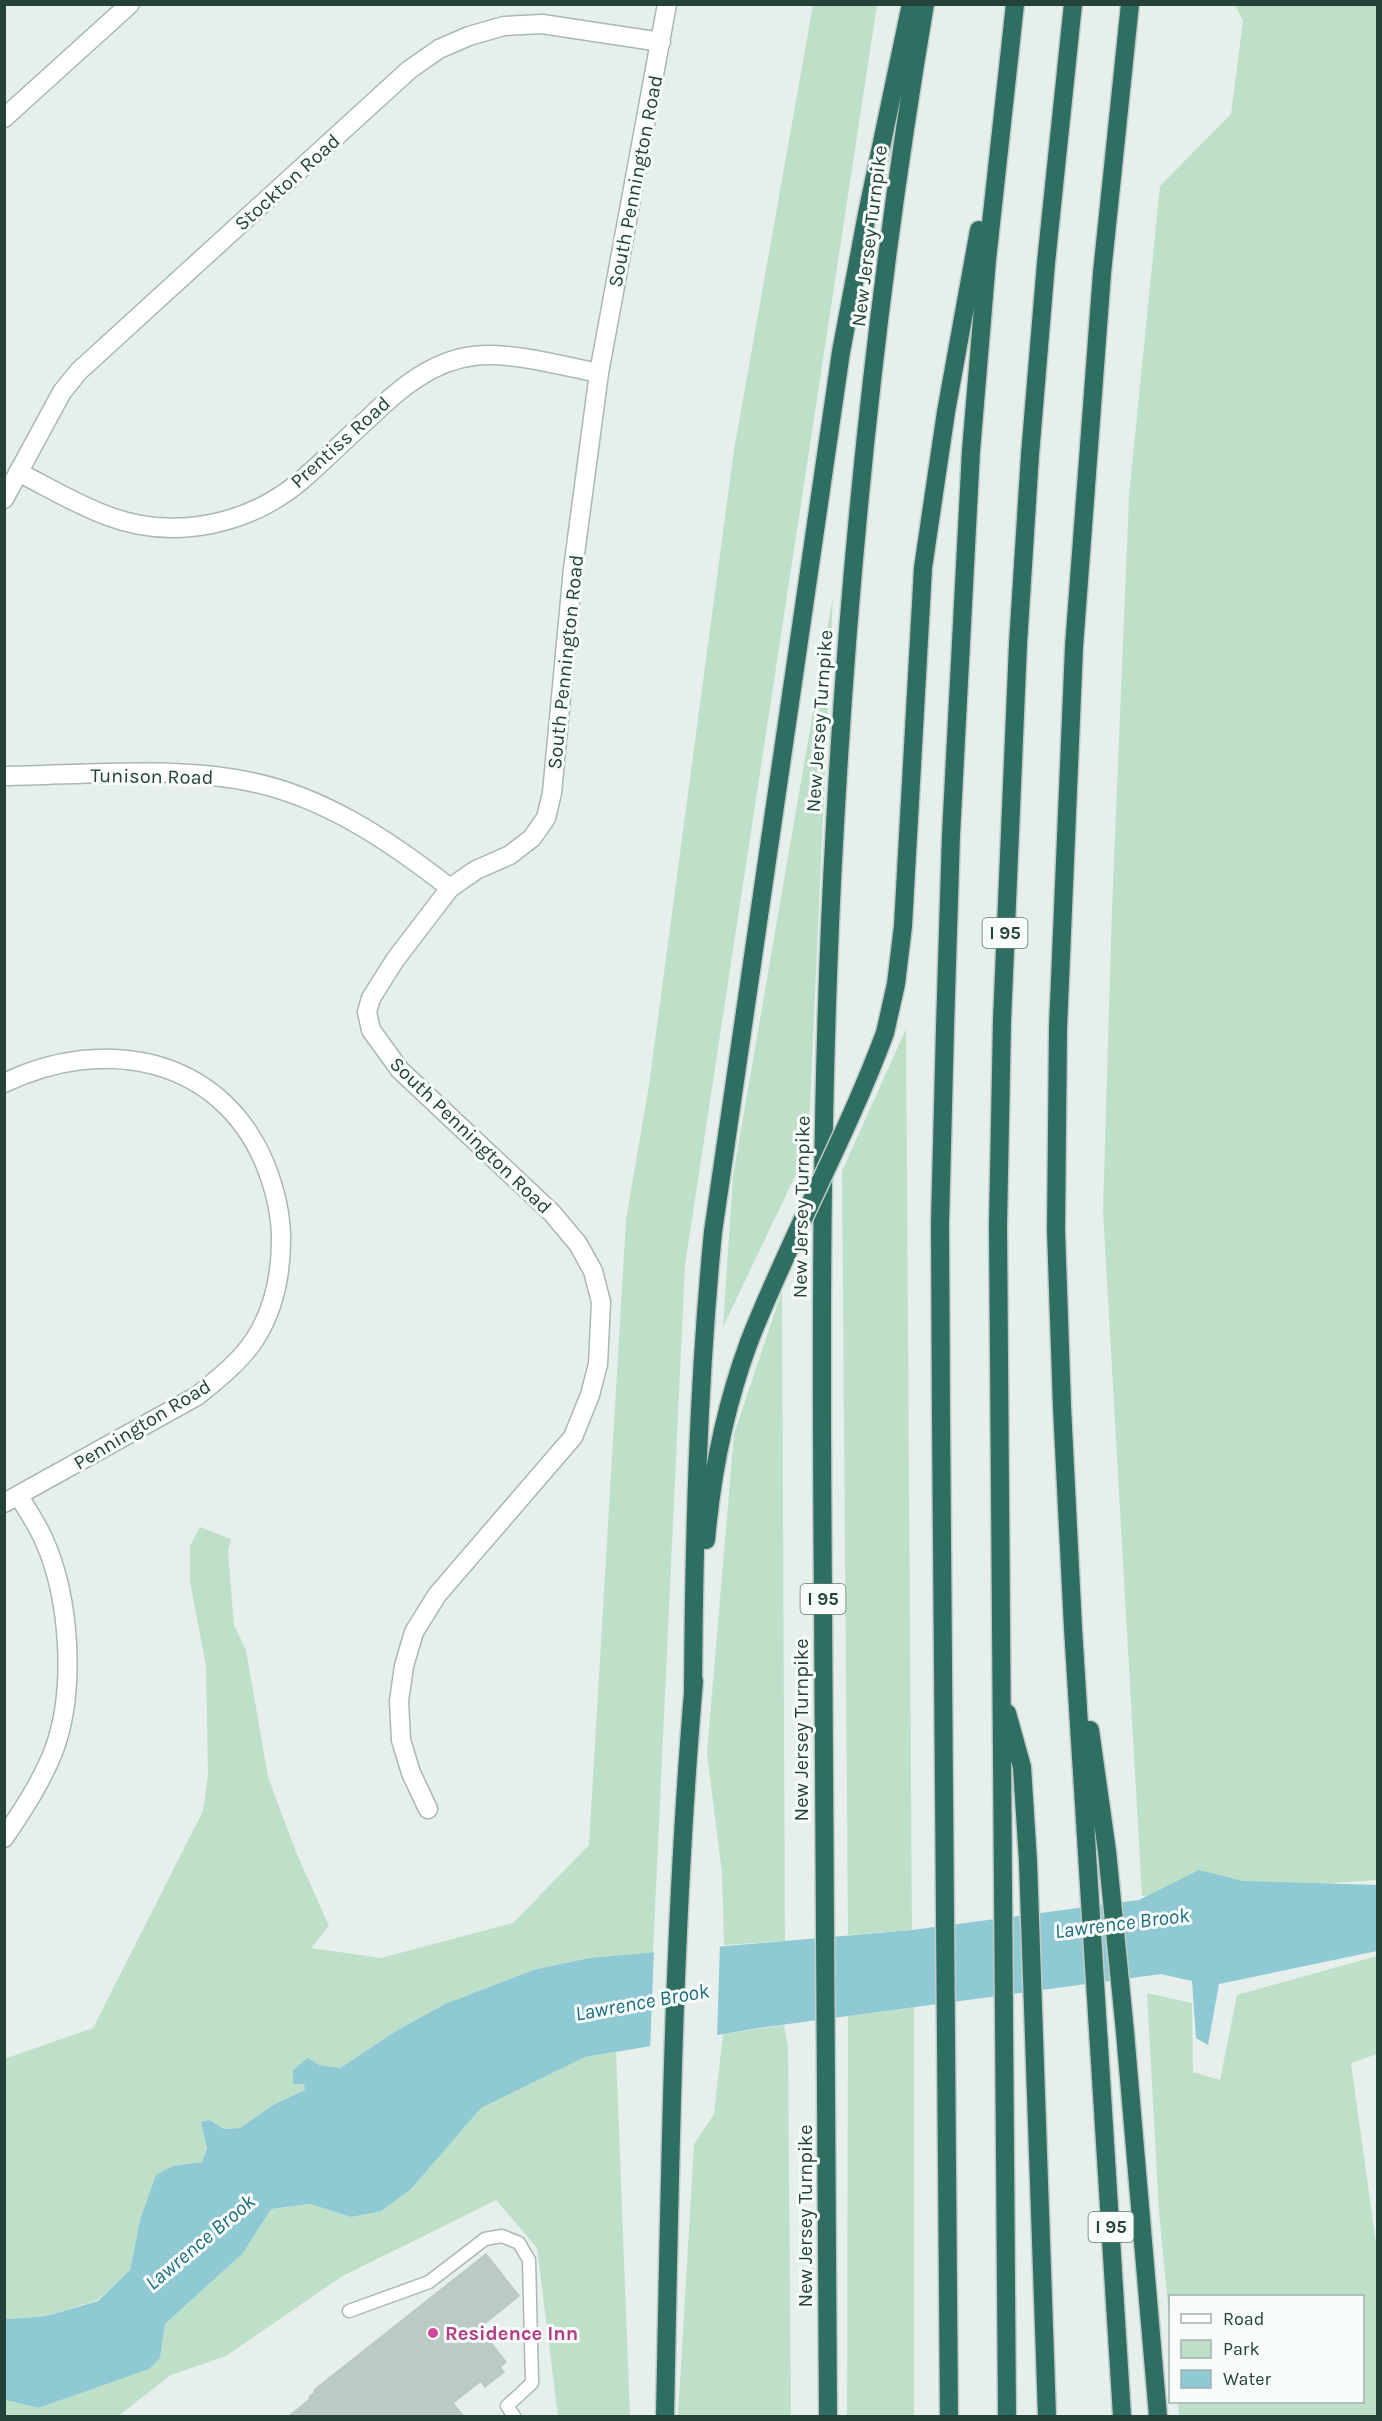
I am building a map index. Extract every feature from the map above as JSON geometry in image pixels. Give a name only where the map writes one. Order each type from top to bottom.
[{"type":"highway","points":[[693,1691],[694,1544],[705,1319],[713,1232],[841,351],[867,214],[912,4]]},
{"type":"highway","name":"New Jersey Turnpike","points":[[828,2416],[822,1231],[834,826],[864,458],[911,84],[925,4]]},
{"type":"highway","points":[[949,2416],[940,1222],[951,836],[971,451],[987,260],[1016,4]]},
{"type":"highway","name":"I 95","points":[[1007,2416],[998,1225],[1009,826],[1018,644],[1030,455],[1047,251],[1073,4]]},
{"type":"highway","name":"I 95","points":[[1122,2416],[1073,1628],[1056,1230],[1058,1028],[1074,659],[1102,273],[1131,4]]},
{"type":"highway","points":[[665,2416],[671,2105],[682,1871],[693,1691],[711,1486],[718,1444],[731,1392],[749,1342],[766,1300],[867,1081],[885,1033],[896,984],[903,926],[923,568],[932,498],[1006,83]]},
{"type":"highway","points":[[1073,1628],[1107,1851],[1158,2416]]},
{"type":"highway","points":[[1000,1684],[1022,1767],[1028,1861],[1047,2416]]},
{"type":"street","points":[[4,118],[130,4]]},
{"type":"street","name":"South Pennington Road","points":[[428,1809],[411,1773],[401,1740],[399,1701],[404,1666],[414,1632],[436,1595],[573,1437],[590,1395],[598,1364],[601,1302],[593,1271],[578,1244],[552,1213],[400,1070],[371,1030],[367,1012],[371,998],[395,960],[450,888],[476,870],[510,855],[532,838],[546,818],[552,793],[573,569],[599,373],[667,4]]},
{"type":"street","name":"Stockton Road","points":[[4,499],[62,392],[79,371],[409,70],[439,49],[469,36],[504,26],[542,24],[661,42]]},
{"type":"street","name":"Prentiss Road","points":[[18,472],[107,516],[139,525],[172,529],[207,526],[241,515],[276,499],[303,480],[394,393],[419,376],[442,365],[473,356],[502,355],[599,373]]},
{"type":"street","name":"Tunison Road","points":[[4,776],[186,773],[247,781],[304,798],[352,821],[403,851],[450,888]]},
{"type":"street","name":"Pennington Road","points":[[4,1083],[23,1074],[57,1064],[90,1059],[129,1059],[166,1068],[203,1085],[227,1104],[260,1151],[275,1189],[281,1226],[281,1268],[271,1309],[255,1339],[224,1374],[197,1396],[12,1499]]},
{"type":"street","points":[[4,1838],[30,1798],[54,1750],[63,1713],[67,1674],[65,1628],[59,1584],[44,1540],[12,1499]]},
{"type":"lane","points":[[349,2311],[429,2282],[485,2239],[502,2236],[519,2243],[530,2260],[532,2383],[507,2406],[514,2416]]},
{"type":"green space","points":[[813,5],[877,5],[685,1265],[653,1953],[589,1958],[533,1970],[445,2004],[396,2031],[340,2068],[319,2065],[304,2084],[306,2090],[273,2105],[240,2128],[224,2129],[210,2120],[201,2122],[207,2149],[202,2162],[173,2166],[140,2220],[130,2270],[98,2300],[47,2316],[8,2319],[5,2317],[4,2059],[93,2028],[203,1811],[208,1775],[206,1666],[190,1582],[190,1546],[200,1527],[231,1539],[228,1552],[234,1625],[246,1650],[268,1777],[296,1852],[329,1926],[311,1948],[381,1958],[513,1923],[589,1845],[626,1220],[649,1085],[734,450]]},
{"type":"green space","points":[[1235,5],[1377,5],[1377,1880],[1142,1896],[1103,1211],[1112,909],[1129,496],[1160,186],[1231,114],[1243,21]]},
{"type":"green space","points":[[833,596],[808,1149],[723,1327],[733,1176]]},
{"type":"green space","points":[[906,1029],[912,1930],[848,1935],[842,1171]]},
{"type":"green space","points":[[782,1291],[785,1941],[724,1945],[722,1873],[707,1753],[734,1434]]},
{"type":"green space","points":[[1377,1956],[1377,2054],[1351,2063],[1377,2251],[1377,2416],[1179,2416],[1178,2403],[1364,2403],[1364,2295],[1169,2295],[1169,2316],[1159,2212],[1147,1993],[1192,2003],[1193,2072],[1220,2080],[1237,1995]]},
{"type":"green space","points":[[914,2007],[914,2416],[847,2416],[848,2016]]},
{"type":"green space","points":[[784,2025],[788,2047],[791,2416],[678,2416],[694,2144],[714,2114],[723,2034]]},
{"type":"green space","points":[[616,2052],[630,2416],[558,2416],[537,2248],[496,2200],[341,2277],[226,2356],[171,2375],[118,2416],[5,2416],[4,2400],[38,2408],[160,2358],[165,2324],[243,2253],[271,2209],[310,2204],[351,2217],[411,2189],[481,2108],[585,2057]]},
{"type":"water","name":"Lawrence Brook","points":[[1199,1870],[1243,1881],[1377,1885],[1377,1951],[1219,1984],[1208,2045],[1196,2038],[1192,1981],[1161,1974],[759,2028],[585,2057],[481,2108],[411,2189],[381,2211],[351,2217],[310,2204],[271,2209],[243,2253],[165,2324],[160,2358],[149,2369],[38,2408],[5,2400],[4,2317],[8,2319],[47,2316],[98,2301],[130,2270],[140,2220],[156,2175],[173,2166],[202,2162],[207,2149],[201,2122],[210,2120],[224,2129],[240,2128],[273,2105],[305,2090],[304,2084],[293,2084],[293,2070],[308,2058],[319,2065],[340,2068],[396,2031],[445,2004],[533,1970],[589,1958],[912,1930],[1139,1900]]},
{"type":"pier","points":[[720,1943],[717,2038],[650,2049],[654,1950]]},
{"type":"building","name":"Residence Inn","points":[[486,2254],[519,2296],[479,2328],[506,2362],[500,2367],[504,2372],[485,2387],[481,2381],[453,2403],[463,2416],[289,2416],[310,2399],[314,2390]]},
{"type":"place","name":"Residence Inn","points":[[433,2333]]}]
